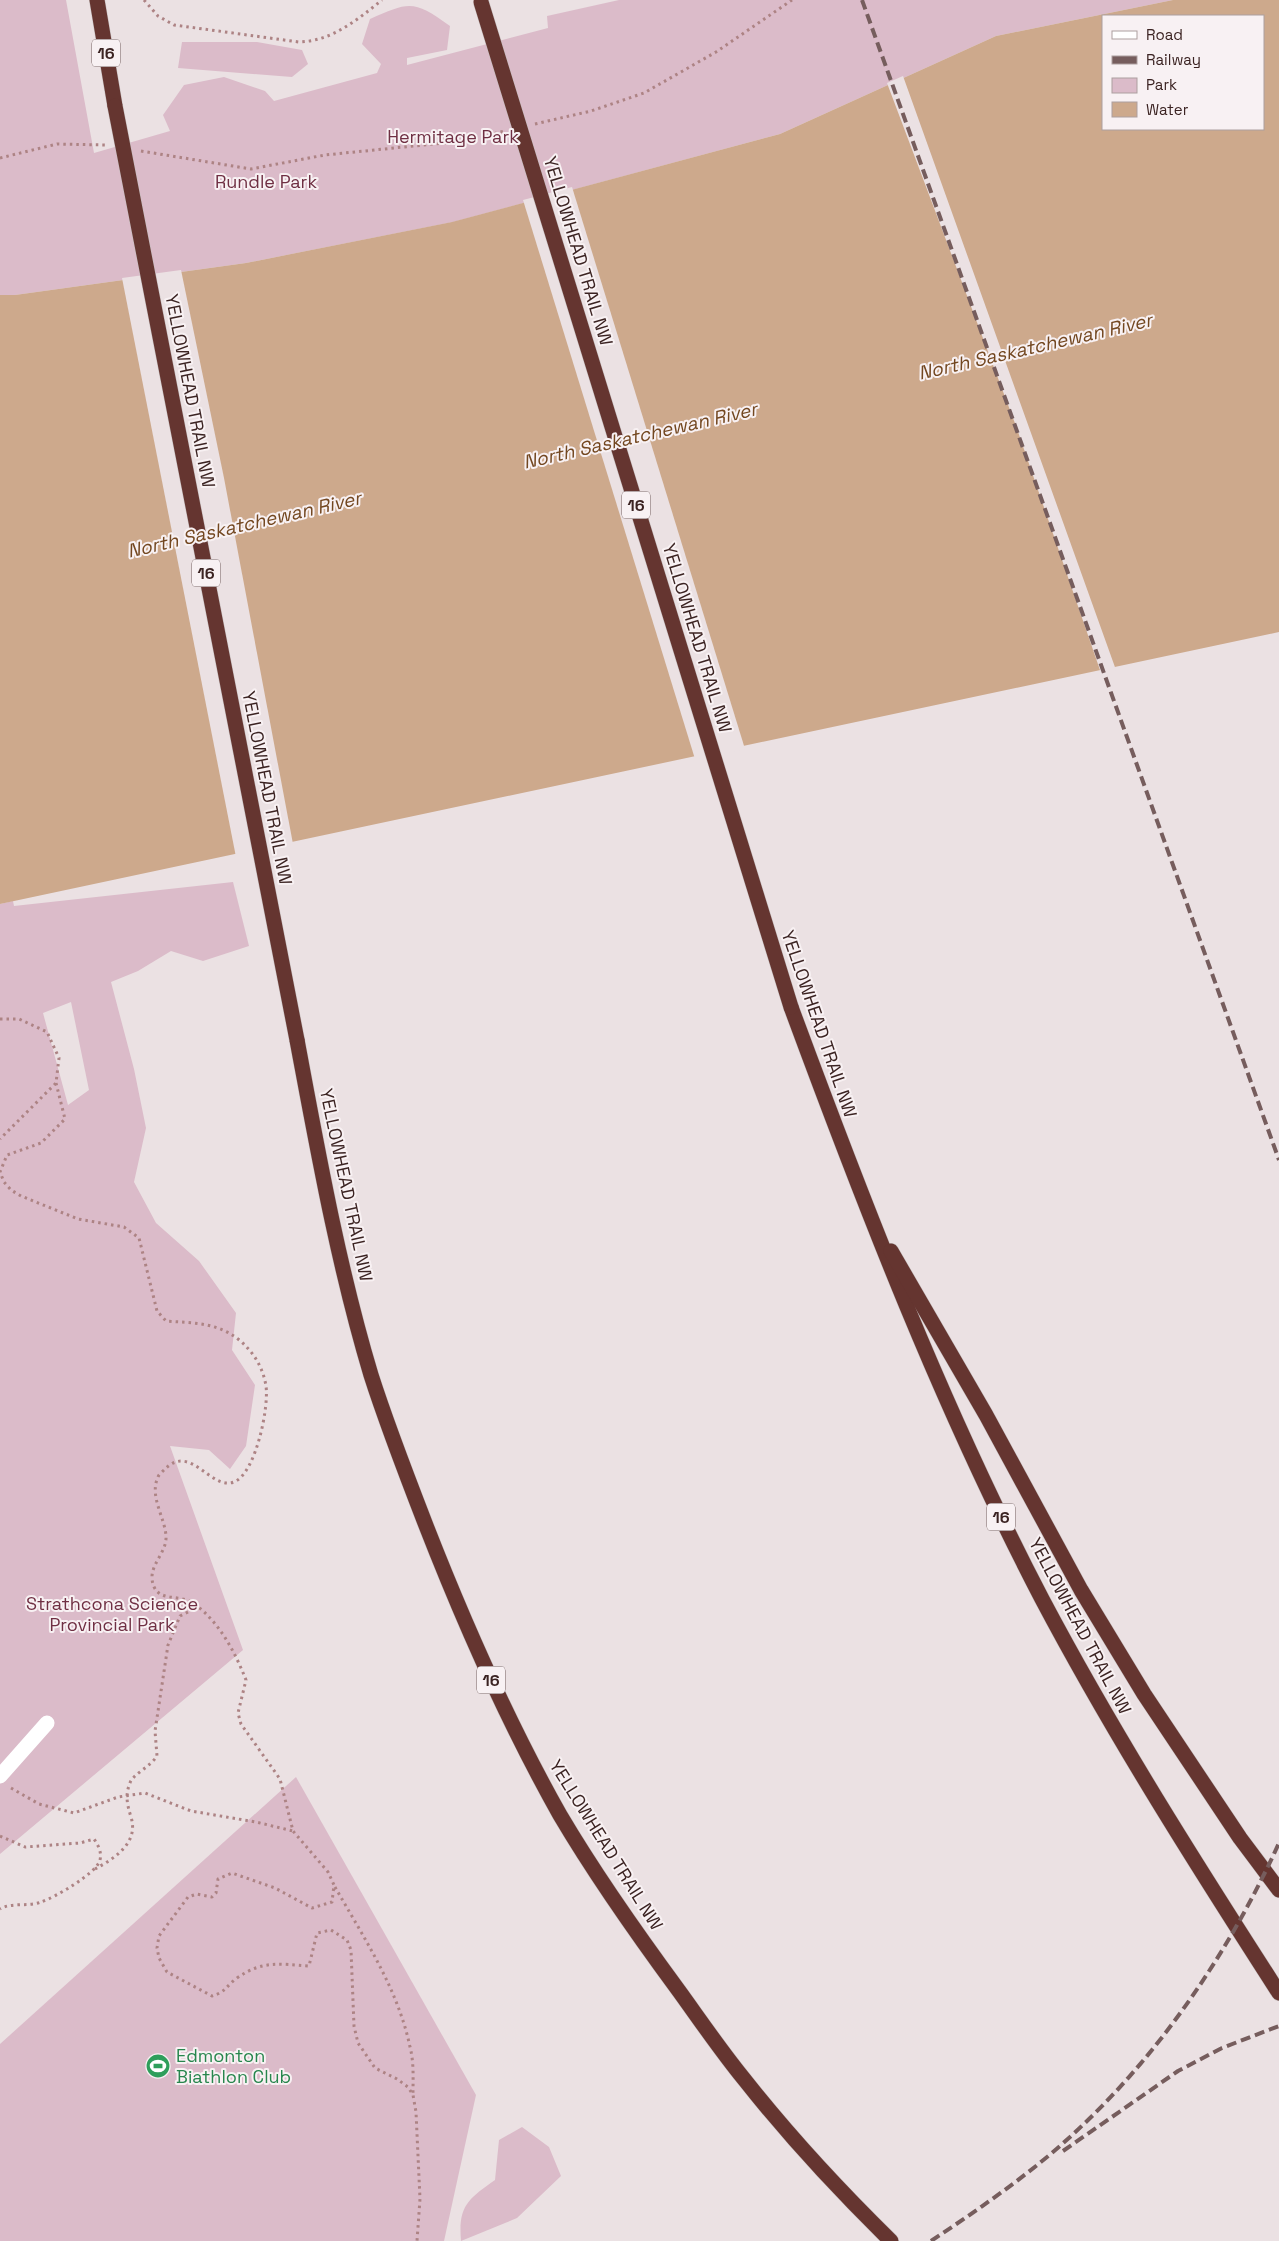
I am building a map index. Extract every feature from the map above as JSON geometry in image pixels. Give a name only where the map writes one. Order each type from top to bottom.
[{"type":"highway","name":"YELLOWHEAD TRAIL NW","points":[[97,0],[115,106],[323,1178],[356,1320],[396,1449],[468,1631],[507,1714],[561,1816],[632,1927],[743,2078],[810,2157],[892,2241]]},
{"type":"highway","name":"YELLOWHEAD TRAIL NW","points":[[481,1],[791,1007],[862,1200],[934,1376],[1042,1598],[1098,1703],[1158,1804],[1279,1993]]},
{"type":"highway","points":[[862,1200],[986,1415],[1081,1590],[1134,1678],[1240,1838],[1279,1890]]},
{"type":"lane","points":[[2,1780],[47,1723]]},
{"type":"path","points":[[144,0],[151,10],[174,25],[299,42],[318,39],[339,32],[382,0]]},
{"type":"path","points":[[534,124],[591,111],[644,93],[716,52],[792,0]]},
{"type":"path","points":[[139,151],[251,169],[325,155],[463,142],[506,131]]},
{"type":"path","points":[[0,158],[57,144],[94,143],[112,146]]},
{"type":"path","points":[[0,1018],[19,1019],[47,1032],[59,1058],[56,1083],[65,1119],[42,1143],[7,1154],[0,1172],[4,1182],[11,1190],[21,1196],[78,1219],[124,1227],[139,1238],[157,1311],[166,1321],[209,1324],[229,1332],[249,1348],[262,1373],[266,1388],[263,1416],[251,1463],[241,1477],[234,1482],[225,1484],[211,1478],[201,1468],[188,1462],[169,1465],[158,1476],[156,1492],[166,1537],[163,1552],[155,1564],[152,1576],[154,1586],[166,1598],[186,1600],[198,1607],[210,1618],[227,1640],[246,1680],[238,1713],[241,1724],[280,1779],[294,1831],[320,1859],[372,1952],[404,2021],[411,2048],[413,2096],[416,2112],[420,2199],[417,2241]]},
{"type":"path","points":[[0,1139],[56,1083]]},
{"type":"path","points":[[0,1909],[40,1903],[64,1891],[95,1869],[112,1860],[131,1839],[133,1828],[126,1806],[127,1795],[131,1779],[145,1770],[157,1756],[155,1731],[168,1644],[180,1616],[198,1607]]},
{"type":"path","points":[[2,1780],[39,1804],[74,1813],[127,1795],[145,1793],[191,1811],[256,1822],[294,1831]]},
{"type":"path","points":[[0,1836],[25,1847],[80,1843],[94,1839],[99,1845],[100,1860],[95,1869]]},
{"type":"path","points":[[334,1884],[332,1902],[312,1908],[275,1888],[232,1873],[223,1876],[218,1879],[216,1893],[212,1897],[197,1894],[188,1896],[159,1936],[159,1958],[167,1972],[212,1996],[223,1993],[236,1978],[268,1963],[309,1966],[317,1933],[331,1930],[339,1933],[347,1940],[351,1950],[354,2026],[358,2043],[375,2068],[408,2087],[413,2096]]},
{"type":"green space","points":[[0,0],[66,0],[94,153],[170,131],[163,115],[184,85],[224,77],[265,91],[274,101],[377,73],[381,64],[362,44],[370,19],[403,6],[412,6],[428,11],[450,26],[447,50],[407,58],[407,65],[548,28],[547,16],[619,0],[1173,0],[996,36],[780,134],[453,222],[246,263],[15,295],[0,295]]},
{"type":"green space","points":[[182,42],[257,42],[302,50],[308,64],[292,77],[178,68]]},
{"type":"green space","name":"Strathcona Science Provincial Park","points":[[233,882],[249,946],[203,961],[171,951],[138,971],[111,982],[134,1069],[146,1128],[134,1182],[156,1223],[199,1261],[236,1313],[232,1350],[255,1385],[246,1446],[230,1469],[209,1450],[170,1446],[243,1650],[0,1854],[0,904],[13,901],[14,906]],"holes":[[[71,1002],[89,1090],[68,1105],[43,1013]]]},
{"type":"green space","points":[[296,1777],[476,2095],[444,2241],[0,2241],[0,2044]]},
{"type":"green space","points":[[522,2127],[549,2147],[561,2176],[517,2218],[461,2241],[460,2229],[463,2211],[472,2198],[495,2180],[499,2140]]},
{"type":"water","name":"North Saskatchewan River","points":[[1173,0],[1279,0],[1279,632],[0,904],[0,295],[15,295],[246,263],[452,222],[780,134],[996,36]]},
{"type":"pier","points":[[903,76],[1116,670],[1101,673],[1016,426],[887,83]]},
{"type":"pier","points":[[572,187],[745,749],[695,759],[523,200]]},
{"type":"pier","points":[[181,270],[224,478],[293,844],[236,857],[122,278]]},
{"type":"railway","points":[[862,0],[1279,1160]]},
{"type":"railway","points":[[931,2241],[993,2198],[1053,2152],[1122,2085],[1154,2048],[1210,1970],[1258,1886],[1279,1843]]},
{"type":"railway","points":[[1063,2151],[1178,2071],[1222,2048],[1279,2026]]},
{"type":"place","name":"Edmonton Biathlon Club","points":[[158,2066]]},
{"type":"park label","name":"Hermitage Park","points":[[453,137]]},
{"type":"park label","name":"Rundle Park","points":[[266,182]]}]
